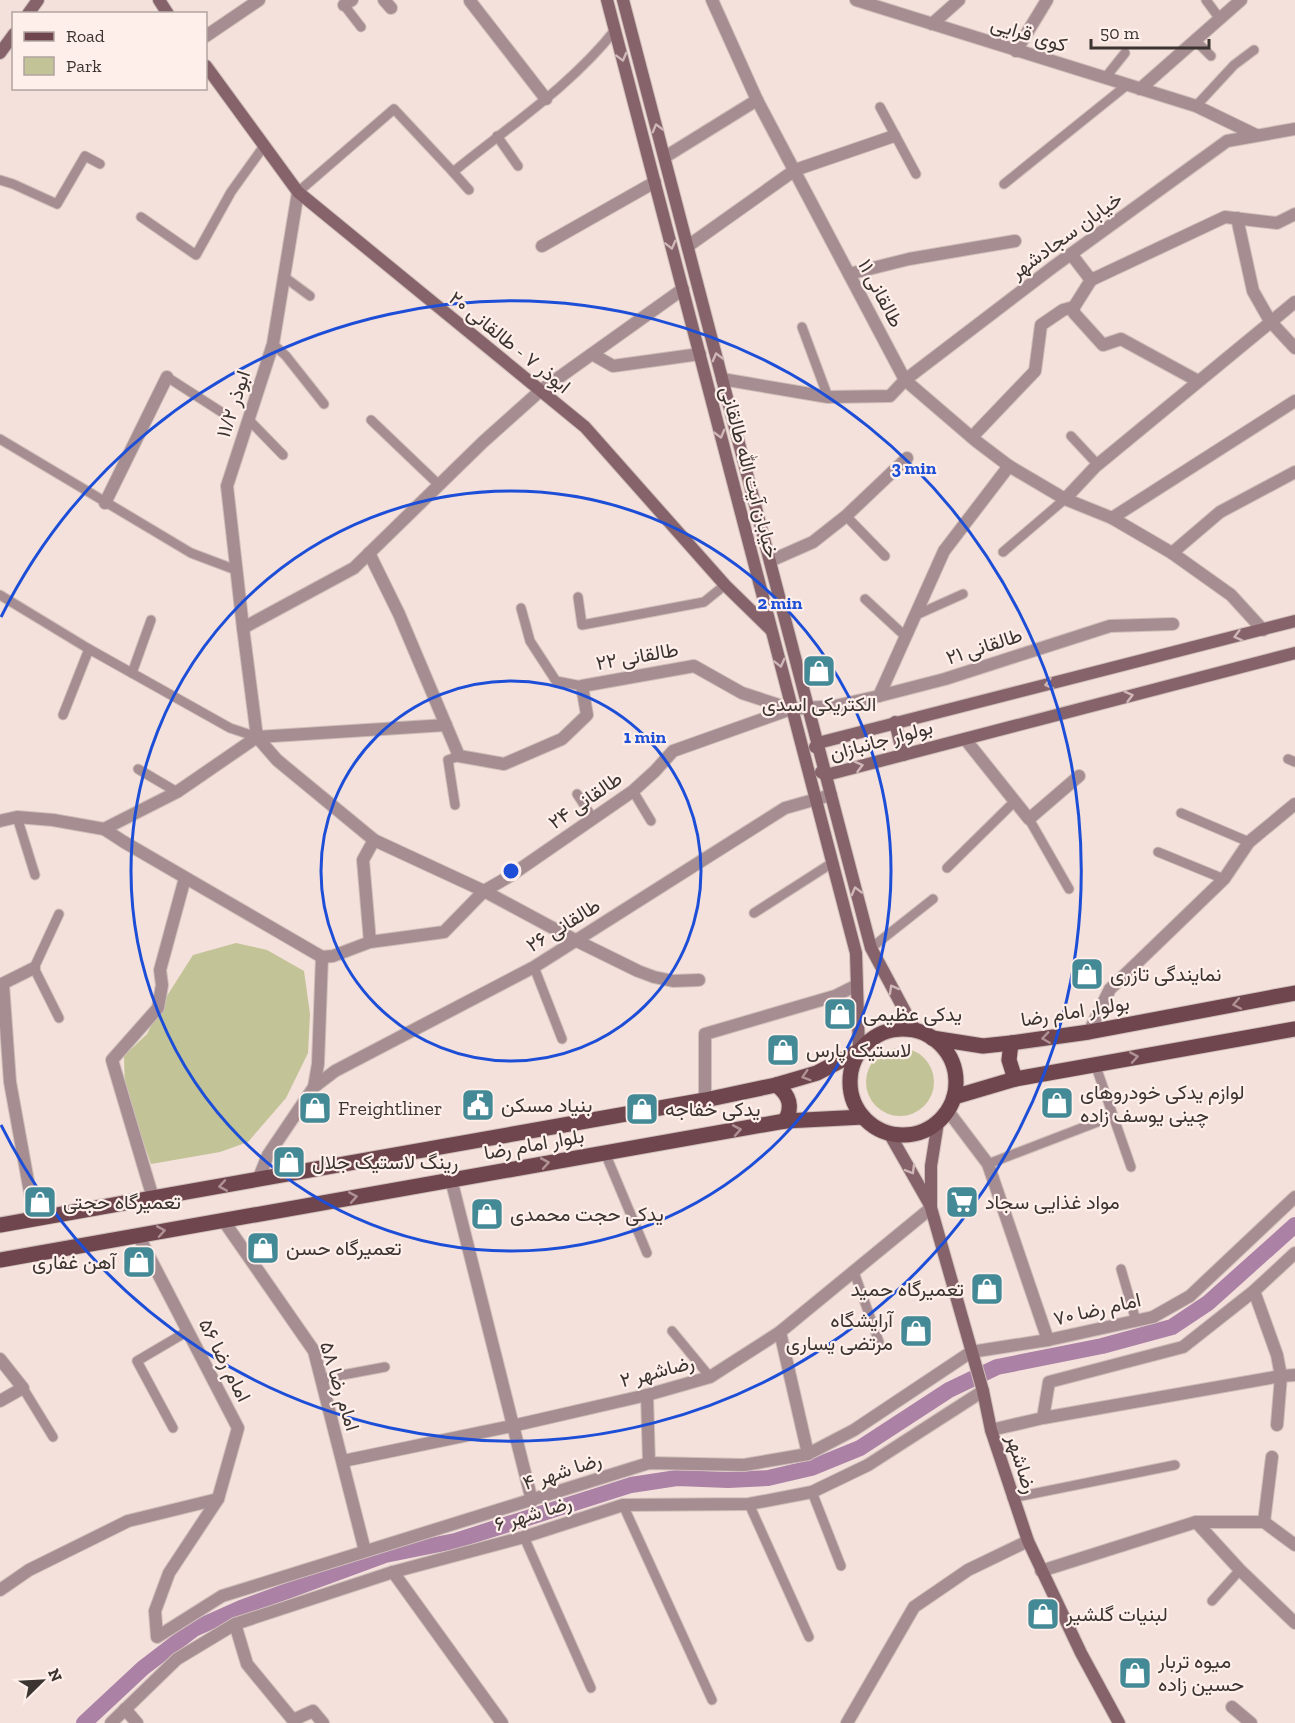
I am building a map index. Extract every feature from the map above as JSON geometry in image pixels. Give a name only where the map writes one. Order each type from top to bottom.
[{"type":"main road","name":"خیابان آیت الله طالقانی","points":[[607,0],[856,953],[860,1051]]},
{"type":"main road","name":"خیابان آیت الله طالقانی","points":[[623,0],[871,948],[915,1030]]},
{"type":"main road","points":[[0,53],[12,37]]},
{"type":"main road","name":"ابوذر ۷ - طالقانی ۲۰","points":[[207,67],[298,192],[585,427],[725,585],[772,632],[793,648]]},
{"type":"main road","name":"بولوار جانبازان","points":[[1295,621],[818,742],[806,763],[826,775],[1295,653]]},
{"type":"main road","points":[[895,722],[903,755]]},
{"type":"main road","name":"بولوار امام رضا","points":[[932,1038],[982,1046],[1011,1043],[1089,1032],[1295,993]]},
{"type":"main road","points":[[931,1204],[931,1166],[947,1110],[956,1077],[950,1058],[932,1038],[915,1030],[902,1029],[884,1033],[868,1042],[860,1051],[852,1067],[850,1085],[854,1102],[863,1117],[875,1127],[889,1133],[906,1135],[923,1131],[947,1110],[1015,1079],[1295,1029]]},
{"type":"main road","points":[[1011,1043],[1009,1060],[1015,1079]]},
{"type":"main road","name":"بلوار امام رضا","points":[[0,1226],[705,1100],[776,1085],[817,1073],[860,1051]]},
{"type":"main road","points":[[776,1085],[787,1095],[789,1102],[790,1109],[785,1121]]},
{"type":"main road","name":"بلوار امام رضا","points":[[0,1260],[785,1121],[863,1117]]},
{"type":"main road","points":[[889,1133],[931,1204]]},
{"type":"main road","name":"رضاشهر","points":[[931,1204],[991,1430],[1012,1498],[1041,1571],[1081,1653],[1119,1723]]},
{"type":"street","points":[[207,35],[259,0]]},
{"type":"street","name":"طالقانی ۱۱","points":[[712,0],[757,100],[905,380],[1009,466],[1065,499],[1112,518],[1172,553],[1230,595],[1263,630]]},
{"type":"street","name":"کوی قرایی","points":[[856,0],[1196,106],[1256,135]]},
{"type":"street","points":[[932,24],[959,0]]},
{"type":"street","points":[[1016,51],[1047,0]]},
{"type":"street","points":[[1140,89],[1240,0]]},
{"type":"street","points":[[470,1],[546,99]]},
{"type":"street","points":[[664,158],[757,100]]},
{"type":"street","name":"خیابان سجادشهر","points":[[722,379],[828,397],[890,396],[905,380],[1071,254],[1227,141],[1295,129]]},
{"type":"street","points":[[688,246],[795,170],[894,136]]},
{"type":"street","points":[[542,246],[655,182]]},
{"type":"street","name":"ابوذر ۱۱/۲","points":[[257,737],[227,486],[273,344],[298,192]]},
{"type":"street","points":[[1198,381],[1121,339],[1103,345],[1074,313],[1074,307],[1091,280],[1225,217],[1277,222],[1295,214]]},
{"type":"street","points":[[1237,219],[1253,291],[1270,321],[1295,348]]},
{"type":"street","points":[[849,274],[909,259],[1015,241]]},
{"type":"street","points":[[1071,254],[1091,280]]},
{"type":"street","points":[[243,628],[354,568],[483,441],[540,392],[683,289]]},
{"type":"street","points":[[1065,499],[1098,465],[1295,302]]},
{"type":"street","points":[[972,437],[1035,371],[1041,325],[1063,310],[1074,307]]},
{"type":"street","points":[[592,354],[614,366],[700,354]]},
{"type":"street","points":[[105,503],[167,377]]},
{"type":"street","points":[[1112,518],[1295,401]]},
{"type":"street","points":[[770,561],[813,542],[846,516],[907,458]]},
{"type":"street","points":[[879,696],[944,551],[1009,466]]},
{"type":"street","points":[[1172,553],[1220,512],[1295,471]]},
{"type":"street","points":[[369,553],[399,614],[459,756]]},
{"type":"street","name":"طالقانی ۲۱","points":[[808,710],[835,706],[945,679],[1110,626],[1173,624]]},
{"type":"street","name":"طالقانی ۲۲","points":[[459,756],[504,764],[562,739],[587,715],[582,686],[694,666],[742,693],[791,709]]},
{"type":"street","name":"طالقانی ۲۴","points":[[322,957],[333,956],[370,942],[444,932],[484,891],[510,876],[592,817],[633,791],[656,771],[673,751],[791,709],[808,710]]},
{"type":"street","points":[[104,829],[177,792],[257,737],[446,725]]},
{"type":"street","points":[[257,737],[277,760],[374,840],[484,891],[577,941],[654,977],[672,981],[699,980]]},
{"type":"street","points":[[965,739],[1029,819],[1079,776]]},
{"type":"street","name":"طالقانی ۲۶","points":[[314,1087],[335,1071],[534,967],[785,808],[831,795]]},
{"type":"street","points":[[1089,1032],[1110,989],[1224,879],[1249,842],[1295,804]]},
{"type":"street","points":[[0,821],[17,817],[53,820],[104,829],[322,957],[318,1064],[314,1087],[268,1155],[258,1180]]},
{"type":"street","points":[[370,942],[363,860],[374,840]]},
{"type":"street","points":[[153,1198],[112,1060],[158,1008],[162,985],[160,970],[185,878]]},
{"type":"street","points":[[34,968],[1,984],[10,1082],[35,1220]]},
{"type":"street","points":[[705,1100],[705,1034],[835,996],[857,986]]},
{"type":"street","points":[[947,1110],[988,1164],[1048,1340]]},
{"type":"street","points":[[451,1179],[532,1501]]},
{"type":"street","name":"امام رضا ۷۰","points":[[972,1352],[1048,1340],[1153,1317],[1190,1296],[1295,1197]]},
{"type":"street","name":"رضاشهر ۲","points":[[342,1461],[512,1426],[647,1395],[710,1377],[780,1332],[854,1272],[931,1204]]},
{"type":"street","name":"امام رضا ۵۸","points":[[223,1220],[314,1351],[365,1551]]},
{"type":"street","name":"امام رضا ۵۶","points":[[138,1235],[238,1428],[218,1498],[169,1573],[154,1611],[157,1637]]},
{"type":"street","points":[[1043,1418],[1049,1382],[1183,1347],[1254,1291],[1295,1253]]},
{"type":"street","points":[[1254,1291],[1277,1355],[1281,1376],[1277,1425]]},
{"type":"street","points":[[780,1332],[808,1454]]},
{"type":"street","name":"رضا شهر ۴","points":[[157,1637],[222,1596],[649,1463],[744,1465],[808,1454],[854,1430],[972,1352]]},
{"type":"street","points":[[0,1359],[23,1388],[0,1401]]},
{"type":"street","points":[[991,1430],[1043,1418],[1281,1376],[1295,1376]]},
{"type":"street","name":"رضا شهر ۶","points":[[111,1723],[177,1659],[235,1624],[393,1572],[524,1537],[623,1505],[749,1504],[812,1492],[868,1465],[982,1391]]},
{"type":"street","points":[[647,1395],[649,1463]]},
{"type":"street","points":[[1264,1522],[1272,1457]]},
{"type":"street","points":[[0,1590],[29,1570],[128,1521],[218,1498]]},
{"type":"street","points":[[1196,1522],[1240,1570],[1295,1623]]},
{"type":"street","points":[[1041,1571],[1196,1522],[1264,1522],[1295,1545]]},
{"type":"street","points":[[847,1723],[914,1607],[968,1570],[1028,1541]]},
{"type":"street","points":[[393,1572],[502,1723]]},
{"type":"street","points":[[235,1624],[247,1664],[293,1720],[313,1710],[323,1723]]},
{"type":"street","points":[[1232,1707],[1251,1723]]},
{"type":"street","points":[[125,1709],[137,1723]]},
{"type":"lane","points":[[1206,0],[1220,19]]},
{"type":"lane","points":[[348,3],[361,27]]},
{"type":"lane","points":[[453,172],[546,99],[599,51],[615,30]]},
{"type":"lane","points":[[1196,41],[1211,56]]},
{"type":"lane","points":[[1196,106],[1234,64],[1254,50]]},
{"type":"lane","points":[[1105,78],[1125,53]]},
{"type":"lane","points":[[1005,184],[1127,85]]},
{"type":"lane","points":[[880,107],[916,174]]},
{"type":"lane","points":[[298,192],[394,109],[469,190]]},
{"type":"lane","points":[[497,136],[518,166]]},
{"type":"lane","points":[[141,217],[196,255],[231,192],[264,146]]},
{"type":"lane","points":[[0,180],[57,204],[85,156],[100,164]]},
{"type":"lane","points":[[283,276],[310,296]]},
{"type":"lane","points":[[802,327],[828,397]]},
{"type":"lane","points":[[273,344],[286,356],[324,404]]},
{"type":"lane","points":[[167,377],[226,415]]},
{"type":"lane","points":[[248,419],[283,455]]},
{"type":"lane","points":[[371,420],[439,485]]},
{"type":"lane","points":[[1071,436],[1098,465]]},
{"type":"lane","points":[[0,439],[191,553],[236,570]]},
{"type":"lane","points":[[1003,552],[1065,499]]},
{"type":"lane","points":[[846,516],[885,556]]},
{"type":"lane","points":[[578,597],[582,625],[704,602],[725,585]]},
{"type":"lane","points":[[0,594],[90,649],[230,728],[257,737]]},
{"type":"lane","points":[[914,615],[963,594]]},
{"type":"lane","points":[[865,599],[905,636]]},
{"type":"lane","points":[[521,608],[531,641],[556,681],[582,686]]},
{"type":"lane","points":[[132,672],[152,620]]},
{"type":"lane","points":[[63,715],[90,649]]},
{"type":"lane","points":[[455,805],[448,760],[459,756]]},
{"type":"lane","points":[[138,769],[177,792]]},
{"type":"lane","points":[[633,791],[651,821]]},
{"type":"lane","points":[[577,794],[592,817]]},
{"type":"lane","points":[[947,868],[1014,801]]},
{"type":"lane","points":[[1181,813],[1249,842]]},
{"type":"lane","points":[[17,817],[35,875]]},
{"type":"lane","points":[[1029,819],[1069,889]]},
{"type":"lane","points":[[1158,852],[1224,879]]},
{"type":"lane","points":[[754,913],[832,862]]},
{"type":"lane","points":[[871,948],[933,899]]},
{"type":"lane","points":[[59,914],[34,968],[59,1018]]},
{"type":"lane","points":[[534,967],[562,1039]]},
{"type":"lane","points":[[1095,1064],[1131,1167]]},
{"type":"lane","points":[[988,1164],[1113,1116]]},
{"type":"lane","points":[[605,1153],[647,1253]]},
{"type":"lane","points":[[1121,1269],[1136,1321]]},
{"type":"lane","points":[[854,1272],[879,1342]]},
{"type":"lane","points":[[173,1428],[137,1361],[188,1331]]},
{"type":"lane","points":[[672,1331],[710,1377]]},
{"type":"lane","points":[[321,1379],[386,1367]]},
{"type":"lane","points":[[23,1388],[53,1437]]},
{"type":"lane","points":[[1012,1498],[1175,1465]]},
{"type":"lane","points":[[812,1492],[841,1566]]},
{"type":"lane","points":[[749,1504],[809,1637]]},
{"type":"lane","points":[[623,1505],[712,1700]]},
{"type":"lane","points":[[524,1537],[591,1688]]},
{"type":"lane","points":[[1212,1600],[1240,1570]]},
{"type":"green space","points":[[236,943],[267,950],[304,971],[310,1014],[308,1053],[286,1098],[248,1142],[220,1152],[151,1164],[125,1091],[124,1056],[147,1034],[165,999],[193,955]]},
{"type":"green space","points":[[900,1048],[913,1051],[924,1058],[931,1069],[934,1082],[931,1095],[924,1106],[913,1113],[900,1116],[887,1113],[876,1106],[869,1095],[866,1082],[869,1069],[876,1058],[887,1051]]},
{"type":"waterway","points":[[84,1723],[143,1668],[194,1629],[241,1608],[385,1555],[455,1541],[631,1485],[677,1478],[728,1480],[768,1478],[811,1468],[860,1448],[949,1390],[997,1367],[1102,1346],[1172,1327],[1208,1303],[1295,1225]]},
{"type":"place","name":"الکتریکی اسدی","points":[[819,671]]},
{"type":"place","name":"نمایندگی تازری","points":[[1087,974]]},
{"type":"place","name":"یدکی عظیمی","points":[[840,1014]]},
{"type":"place","name":"لاستیک پارس","points":[[783,1050]]},
{"type":"place","name":"لوازم یدکی خودروهای چینی یوسف زاده","points":[[1057,1103]]},
{"type":"place","name":"بنیاد مسکن","points":[[478,1105]]},
{"type":"place","name":"Freightliner","points":[[315,1108]]},
{"type":"place","name":"یدکی خفاجه","points":[[642,1109]]},
{"type":"place","name":"رینگ لاستیک جلال","points":[[289,1162]]},
{"type":"place","name":"تعمیرگاه حجتی","points":[[40,1202]]},
{"type":"place","name":"مواد غذایی سجاد","points":[[962,1202]]},
{"type":"place","name":"یدکی حجت محمدی","points":[[487,1214]]},
{"type":"place","name":"تعمیرگاه حسن","points":[[263,1248]]},
{"type":"place","name":"آهن غفاری","points":[[139,1262]]},
{"type":"place","name":"تعمیرگاه حمید","points":[[987,1289]]},
{"type":"place","name":"آرایشگاه مرتضی یساری","points":[[916,1331]]},
{"type":"place","name":"لبنیات گلشیر","points":[[1043,1614]]},
{"type":"place","name":"میوه تربار حسین زاده","points":[[1135,1673]]}]
